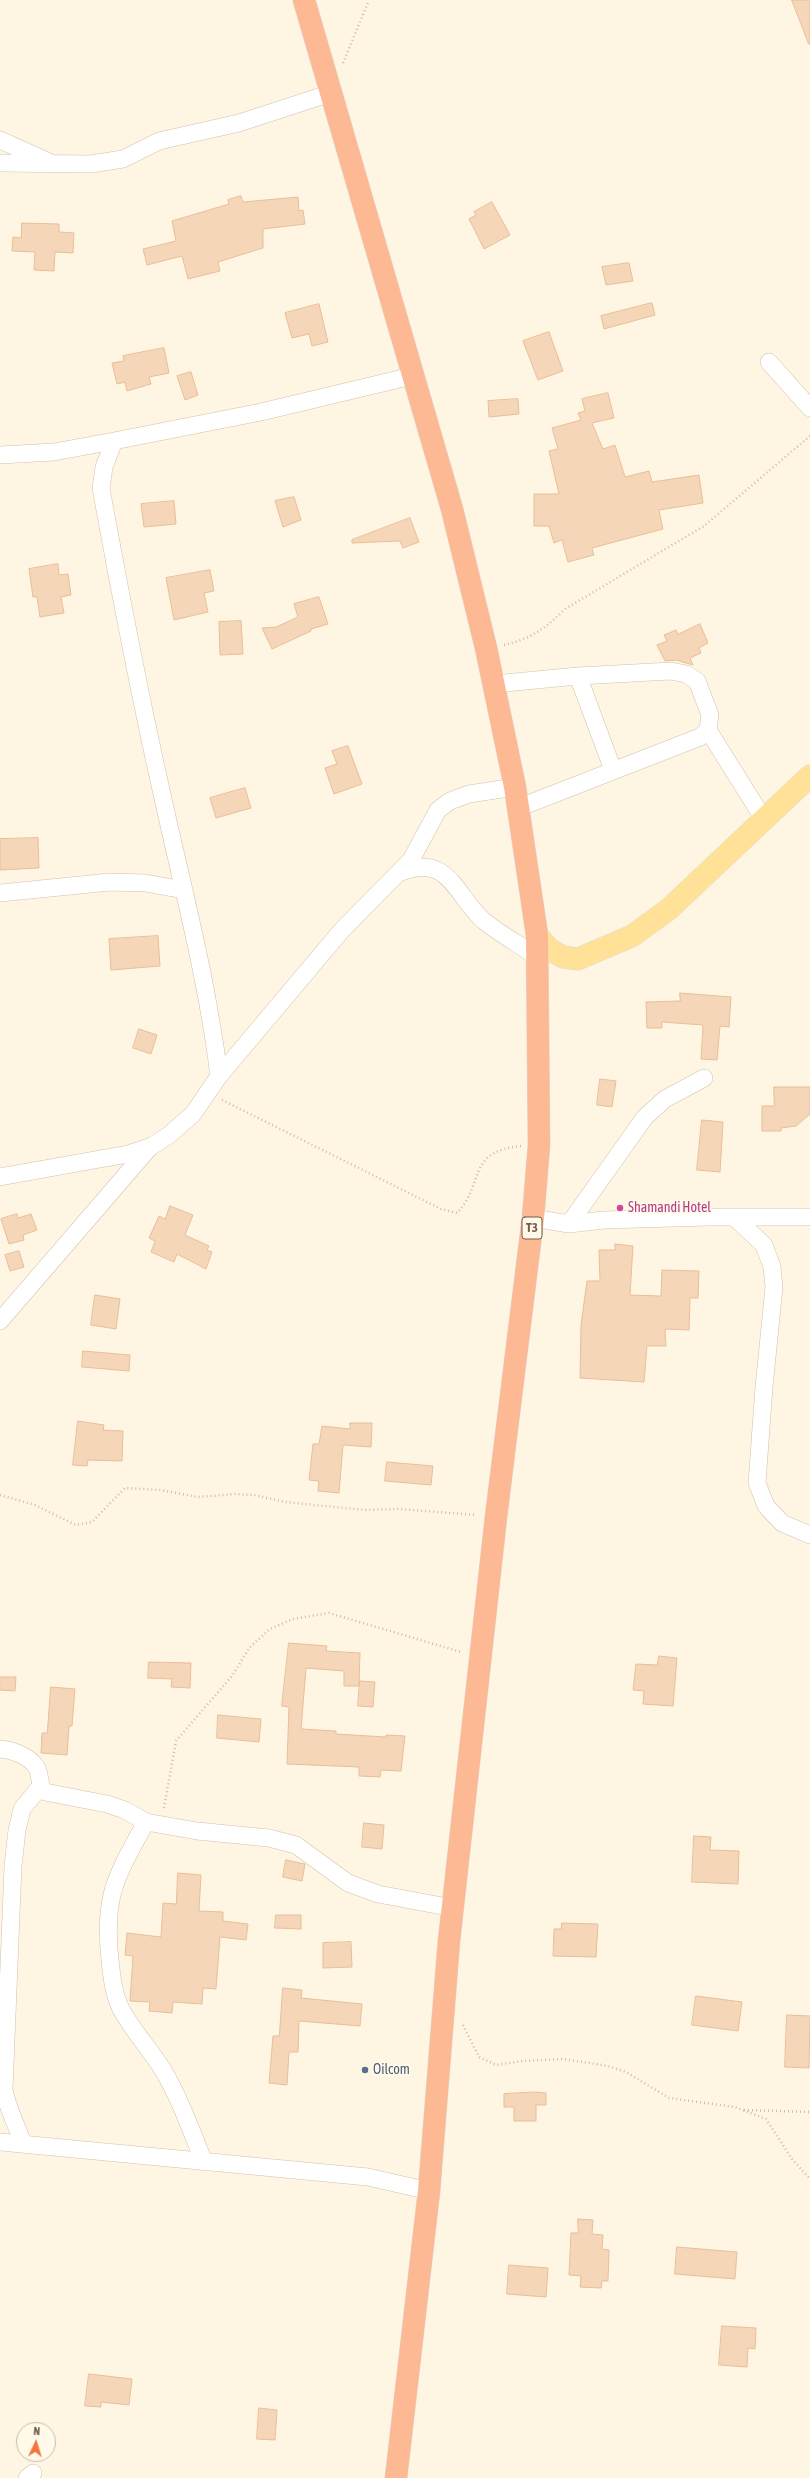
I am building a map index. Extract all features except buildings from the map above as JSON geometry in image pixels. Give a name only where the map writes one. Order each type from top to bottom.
[{"type":"highway","name":"T3","points":[[304,0],[412,376],[452,509],[486,648],[515,787],[537,935],[539,1144],[533,1218],[496,1517],[453,1908],[429,2190],[396,2478]]},
{"type":"main road","points":[[537,935],[549,949],[563,957],[578,958],[632,936],[669,909],[763,818],[810,776]]},
{"type":"street","points":[[0,163],[91,164],[123,159],[159,141],[239,123],[331,93]]},
{"type":"street","points":[[0,140],[51,163]]},
{"type":"street","points":[[769,362],[810,408]]},
{"type":"street","points":[[0,455],[54,452],[114,441],[261,412],[412,376]]},
{"type":"street","points":[[114,441],[104,466],[101,488],[150,742],[210,1010],[218,1076]]},
{"type":"street","points":[[494,684],[578,676],[671,671],[686,674],[697,681],[710,715],[708,730],[763,818]]},
{"type":"street","points":[[578,676],[613,770]]},
{"type":"street","points":[[518,808],[700,737],[708,730]]},
{"type":"street","points":[[0,1321],[152,1146],[182,1125],[193,1114],[218,1076],[342,930],[401,872],[411,860],[438,810],[450,801],[469,794],[515,787]]},
{"type":"street","points":[[401,872],[416,866],[432,868],[444,873],[460,891],[468,905],[485,922],[537,957]]},
{"type":"street","points":[[0,893],[110,882],[145,883],[184,890]]},
{"type":"street","points":[[569,1224],[645,1118],[665,1099],[704,1078]]},
{"type":"street","points":[[0,1177],[128,1154],[152,1146]]},
{"type":"street","points":[[734,1217],[764,1246],[772,1267],[774,1287],[764,1387],[757,1483],[766,1506],[782,1523],[810,1535]]},
{"type":"street","points":[[533,1218],[569,1224],[604,1220],[810,1217]]},
{"type":"street","points":[[0,1749],[17,1753],[31,1762],[37,1768],[40,1787],[45,1792],[80,1798],[125,1810],[150,1823],[197,1831],[269,1838],[296,1845],[348,1884],[378,1894],[453,1908]]},
{"type":"street","points":[[23,2144],[15,2117],[6,2104],[4,2089],[13,1866],[18,1818],[26,1803],[40,1787]]},
{"type":"street","points":[[150,1823],[121,1867],[109,1899],[107,1921],[113,1990],[121,2008],[148,2047],[177,2096],[204,2162]]},
{"type":"street","points":[[0,2142],[368,2177],[429,2190]]},
{"type":"path","points":[[343,64],[369,0]]},
{"type":"path","points":[[486,648],[534,636],[548,627],[565,609],[704,526],[810,436]]},
{"type":"path","points":[[207,1093],[441,1209],[457,1213],[466,1203],[474,1177],[488,1155],[504,1147],[539,1144]]},
{"type":"path","points":[[0,1495],[35,1505],[76,1525],[92,1522],[125,1488],[160,1490],[198,1497],[235,1494],[254,1495],[316,1506],[364,1510],[400,1509],[496,1517]]},
{"type":"path","points":[[150,1823],[164,1811],[176,1741],[232,1676],[250,1647],[270,1629],[293,1619],[329,1614],[382,1630],[412,1636],[481,1658]]},
{"type":"path","points":[[462,2024],[479,2057],[496,2065],[523,2061],[563,2060],[608,2066],[626,2072],[669,2098],[742,2109],[810,2112]]},
{"type":"path","points":[[742,2109],[766,2119],[792,2159],[810,2180]]},
{"type":"place","name":"Shamandi Hotel","points":[[620,1208]]},
{"type":"place","name":"Oilcom","points":[[365,2070]]}]
